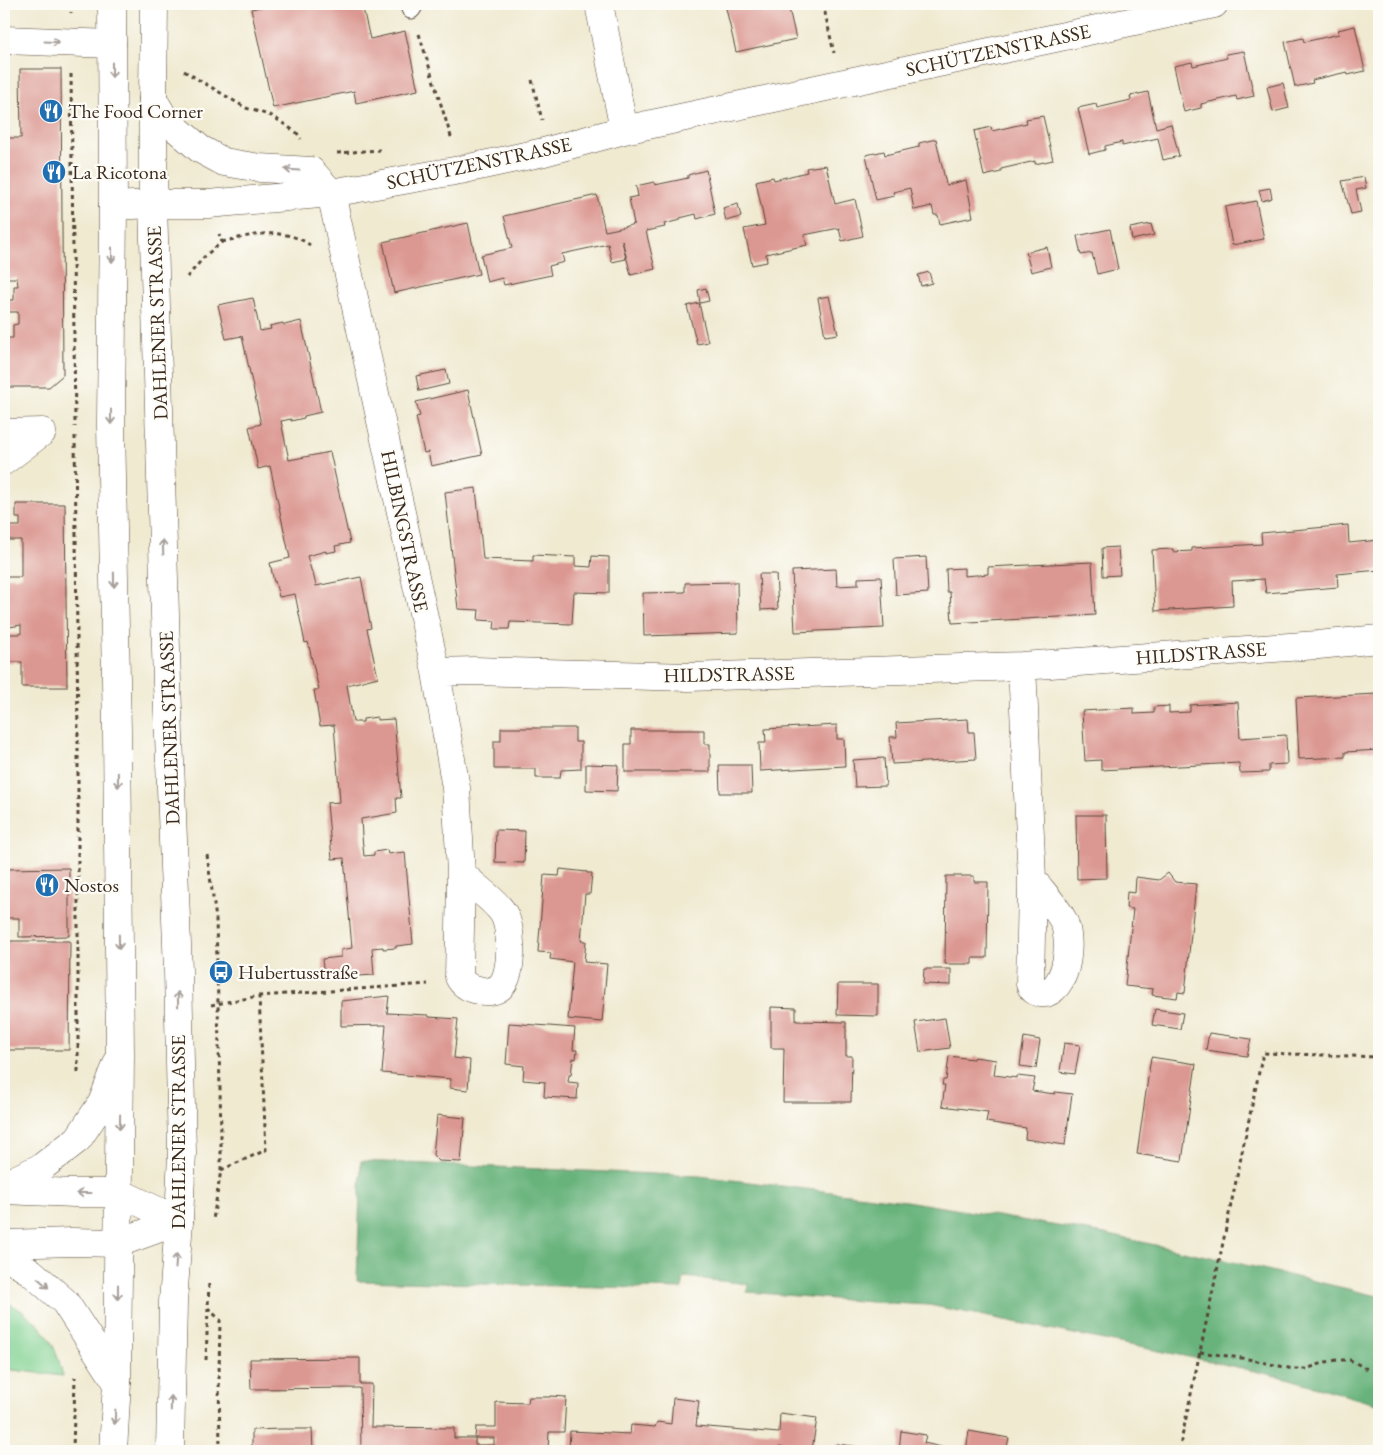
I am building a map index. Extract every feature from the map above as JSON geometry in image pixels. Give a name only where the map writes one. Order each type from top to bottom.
[{"type":"street","name":"DAHLENER STRASSE","points":[[112,4],[111,425],[118,731],[120,1055],[117,1382],[113,1451]]},
{"type":"street","name":"DAHLENER STRASSE","points":[[154,4],[153,204],[182,1153],[173,1302],[170,1451]]},
{"type":"street","points":[[599,4],[624,130]]},
{"type":"street","name":"SCHÜTZENSTRASSE","points":[[113,206],[215,204],[331,193],[460,170],[544,152],[624,130],[1214,4]]},
{"type":"street","points":[[4,40],[112,44]]},
{"type":"street","points":[[153,99],[164,118],[200,149],[224,162],[260,168],[311,172],[331,193]]},
{"type":"street","name":"HILBINGSTRASSE","points":[[331,193],[436,672],[456,788],[462,900],[459,977],[461,981]]},
{"type":"street","points":[[4,433],[42,432],[4,461]]},
{"type":"street","name":"HILDSTRASSE","points":[[436,672],[475,671],[689,677],[1022,666],[1379,639]]},
{"type":"street","points":[[1022,666],[1032,880]]},
{"type":"street","points":[[461,872],[468,881],[502,911],[510,938],[507,973],[500,986],[489,991],[482,991],[467,986],[461,981]]},
{"type":"street","points":[[4,1185],[42,1167],[78,1139],[102,1103],[120,1055]]},
{"type":"street","points":[[4,1190],[120,1193],[179,1221]]},
{"type":"street","points":[[4,1244],[118,1243],[179,1221]]},
{"type":"street","points":[[4,1255],[31,1272],[65,1302],[117,1382]]},
{"type":"path","points":[[70,4],[78,758],[78,1074]]},
{"type":"path","points":[[823,4],[840,83]]},
{"type":"path","points":[[413,6],[460,170]]},
{"type":"path","points":[[184,78],[184,71],[246,108],[272,116],[297,133],[302,141]]},
{"type":"path","points":[[532,80],[543,124]]},
{"type":"path","points":[[222,242],[272,233],[303,240],[313,247],[340,241]]},
{"type":"path","points":[[74,429],[111,425]]},
{"type":"path","points":[[211,1229],[221,1170],[216,919]]},
{"type":"path","points":[[178,1009],[259,996],[461,981]]},
{"type":"path","points":[[221,1170],[266,1150],[259,996]]},
{"type":"path","points":[[1179,1451],[1263,1053],[1379,1057]]},
{"type":"path","points":[[209,1278],[208,1307],[220,1320],[220,1451]]},
{"type":"path","points":[[1200,1352],[1293,1369],[1306,1369],[1332,1361],[1350,1360],[1369,1370]]},
{"type":"green space","points":[[361,1161],[699,1176],[906,1201],[1100,1233],[1378,1296],[1379,1405],[1290,1379],[1209,1361],[929,1305],[747,1292],[748,1284],[684,1277],[682,1289],[357,1281]]},
{"type":"green space","points":[[4,1301],[28,1316],[48,1336],[58,1358],[63,1376],[4,1369]]},
{"type":"building","points":[[275,4],[362,4],[370,39],[405,31],[418,90],[356,103],[354,91],[273,108],[251,9]]},
{"type":"building","points":[[725,4],[788,4],[796,39],[736,52]]},
{"type":"building","points":[[1355,26],[1365,71],[1348,75],[1347,72],[1312,80],[1313,83],[1295,87],[1285,42],[1303,38],[1304,42],[1339,34],[1338,30]]},
{"type":"building","points":[[1244,51],[1254,96],[1237,100],[1236,96],[1201,104],[1201,108],[1184,112],[1174,66],[1192,62],[1193,66],[1227,58],[1226,54]]},
{"type":"building","points":[[20,69],[61,69],[63,375],[49,387],[4,387],[4,338],[13,338],[13,325],[18,324],[18,312],[4,312],[4,300],[14,300],[14,286],[18,286],[17,278],[4,278],[4,138],[21,138]]},
{"type":"building","points":[[1283,83],[1289,108],[1273,112],[1267,87]]},
{"type":"building","points":[[1148,92],[1156,128],[1171,124],[1179,156],[1163,160],[1158,138],[1122,146],[1122,142],[1105,146],[1105,150],[1089,154],[1078,108],[1096,104],[1097,108],[1131,100],[1130,96]]},
{"type":"building","points":[[1043,116],[1053,160],[1035,164],[1035,161],[1001,169],[1001,172],[984,176],[974,131],[991,127],[992,131],[1027,123],[1026,119]]},
{"type":"building","points":[[936,139],[946,184],[966,180],[973,217],[940,224],[938,215],[934,215],[932,206],[914,210],[910,188],[893,192],[894,196],[876,200],[866,155],[884,151],[885,155],[919,147],[919,143]]},
{"type":"building","points":[[826,165],[835,204],[855,199],[863,236],[842,241],[839,228],[804,235],[807,245],[766,254],[767,262],[752,265],[744,229],[765,225],[756,181],[773,177],[774,180],[807,172],[806,168]]},
{"type":"building","points":[[706,170],[715,214],[697,219],[696,214],[664,224],[665,227],[646,231],[655,269],[631,275],[622,240],[626,259],[612,262],[608,244],[562,254],[564,262],[549,266],[551,275],[504,285],[502,278],[487,282],[481,255],[512,248],[504,216],[597,195],[605,231],[620,228],[634,224],[629,198],[638,196],[636,186],[654,182],[655,185],[688,178],[688,175]]},
{"type":"building","points":[[1364,177],[1366,188],[1356,190],[1361,212],[1351,214],[1342,181]]},
{"type":"building","points":[[1270,188],[1272,198],[1262,201],[1259,190]]},
{"type":"building","points":[[1256,201],[1264,239],[1232,245],[1225,207]]},
{"type":"building","points":[[738,204],[741,217],[726,221],[723,208]]},
{"type":"building","points":[[468,223],[479,274],[394,293],[383,242]]},
{"type":"building","points":[[1151,224],[1154,235],[1132,240],[1130,228]]},
{"type":"building","points":[[1110,229],[1118,269],[1097,274],[1092,253],[1081,255],[1077,236]]},
{"type":"building","points":[[1047,247],[1051,267],[1031,272],[1026,252]]},
{"type":"building","points":[[929,272],[932,283],[921,286],[918,275]]},
{"type":"building","points":[[706,288],[709,301],[700,303],[698,290]]},
{"type":"building","points":[[829,296],[838,334],[825,336],[818,298]]},
{"type":"building","points":[[253,298],[260,331],[271,329],[270,326],[301,321],[321,412],[291,421],[291,419],[281,421],[289,460],[330,452],[350,543],[335,546],[336,551],[326,553],[326,551],[307,556],[316,586],[361,577],[371,628],[367,629],[378,677],[347,685],[353,722],[363,722],[363,719],[377,717],[377,720],[394,719],[401,798],[396,798],[397,813],[361,819],[362,836],[364,856],[374,855],[374,852],[387,850],[388,854],[405,852],[413,944],[396,946],[396,948],[372,948],[374,975],[324,977],[322,959],[341,957],[341,950],[352,948],[344,858],[332,859],[327,803],[340,802],[334,725],[320,726],[314,690],[319,690],[308,642],[305,643],[295,594],[279,597],[274,582],[270,563],[290,558],[270,466],[258,469],[249,427],[261,424],[242,336],[226,339],[218,305]]},
{"type":"building","points":[[699,303],[708,342],[697,344],[687,306]]},
{"type":"building","points":[[446,370],[449,384],[419,391],[416,376]]},
{"type":"building","points":[[468,390],[482,455],[431,466],[428,452],[424,453],[416,417],[420,416],[416,402]]},
{"type":"building","points":[[476,488],[483,559],[533,561],[533,555],[575,557],[575,566],[591,567],[592,556],[609,557],[609,593],[574,592],[572,624],[510,622],[509,629],[494,629],[495,621],[478,620],[479,610],[458,609],[445,492]]},
{"type":"building","points":[[16,504],[65,504],[67,687],[22,687],[22,662],[4,662],[4,638],[6,638],[6,634],[21,634],[21,625],[4,628],[4,577],[21,577],[21,540],[4,540],[4,526],[20,526],[20,518],[16,518]]},
{"type":"building","points":[[1348,525],[1349,543],[1379,540],[1379,570],[1337,574],[1338,587],[1266,593],[1264,579],[1232,581],[1233,606],[1155,611],[1152,550],[1173,549],[1173,552],[1192,551],[1192,548],[1262,544],[1261,533]]},
{"type":"building","points":[[1118,547],[1120,575],[1103,576],[1102,548]]},
{"type":"building","points":[[926,557],[928,593],[896,595],[894,559]]},
{"type":"building","points":[[1092,562],[1095,615],[952,623],[950,592],[947,592],[946,569],[964,568],[964,576],[988,574],[988,567]]},
{"type":"building","points":[[836,569],[837,586],[858,585],[858,578],[881,577],[884,628],[795,632],[792,571]]},
{"type":"building","points":[[759,574],[776,574],[778,609],[761,610]]},
{"type":"building","points":[[737,582],[738,633],[644,636],[643,593],[685,592],[685,583]]},
{"type":"building","points":[[1377,694],[1379,750],[1345,752],[1345,757],[1299,759],[1296,698]]},
{"type":"building","points":[[1238,702],[1240,738],[1286,735],[1287,764],[1269,765],[1269,772],[1240,773],[1239,763],[1101,770],[1101,760],[1085,761],[1082,711],[1134,708],[1134,714],[1154,713],[1154,707],[1169,706],[1169,713],[1190,712],[1190,705]]},
{"type":"building","points":[[968,719],[969,732],[974,732],[976,759],[892,764],[890,737],[897,737],[896,723]]},
{"type":"building","points":[[837,725],[837,739],[844,739],[845,766],[760,771],[759,743],[766,743],[765,729]]},
{"type":"building","points":[[501,728],[575,728],[575,742],[581,742],[581,769],[561,770],[560,778],[536,778],[536,769],[494,769],[494,741],[501,741]]},
{"type":"building","points":[[631,730],[704,730],[704,744],[710,744],[710,772],[625,772],[625,744],[631,744]]},
{"type":"building","points":[[884,758],[886,786],[855,787],[853,760]]},
{"type":"building","points":[[586,764],[618,765],[617,791],[586,790]]},
{"type":"building","points":[[719,765],[751,765],[752,793],[720,793]]},
{"type":"building","points":[[1076,815],[1106,815],[1107,878],[1077,879]]},
{"type":"building","points":[[496,830],[525,831],[524,863],[495,862]]},
{"type":"building","points":[[69,868],[69,936],[19,937],[19,918],[4,918],[4,869]]},
{"type":"building","points":[[560,869],[592,873],[590,894],[585,894],[581,941],[586,941],[584,962],[607,964],[602,1022],[568,1019],[573,962],[550,959],[551,953],[538,952],[544,875],[559,876]]},
{"type":"building","points":[[1168,873],[1175,882],[1196,884],[1185,993],[1178,992],[1177,998],[1152,995],[1153,989],[1125,986],[1133,909],[1126,908],[1127,892],[1135,893],[1136,877],[1159,880]]},
{"type":"building","points":[[946,876],[974,876],[974,882],[988,882],[987,958],[972,958],[972,964],[945,964]]},
{"type":"building","points":[[4,941],[70,941],[69,1050],[4,1050]]},
{"type":"building","points":[[924,969],[951,969],[951,985],[923,984]]},
{"type":"building","points":[[838,984],[878,984],[878,1016],[837,1015]]},
{"type":"building","points":[[389,996],[387,1013],[458,1019],[454,1058],[470,1060],[468,1090],[450,1088],[451,1079],[382,1073],[386,1025],[341,1026],[341,1001]]},
{"type":"building","points":[[771,1007],[796,1008],[796,1021],[846,1022],[846,1056],[852,1056],[851,1102],[783,1102],[784,1048],[771,1048]]},
{"type":"building","points":[[1155,1009],[1183,1013],[1180,1029],[1152,1025]]},
{"type":"building","points":[[945,1018],[950,1048],[920,1052],[915,1022]]},
{"type":"building","points":[[509,1023],[575,1028],[573,1050],[577,1050],[576,1059],[573,1058],[571,1075],[569,1075],[568,1082],[578,1083],[577,1099],[544,1097],[545,1082],[523,1080],[524,1066],[506,1064]]},
{"type":"building","points":[[1209,1033],[1251,1039],[1247,1056],[1206,1050]]},
{"type":"building","points":[[1024,1037],[1040,1040],[1036,1068],[1020,1066]]},
{"type":"building","points":[[1064,1043],[1080,1045],[1075,1074],[1060,1072]]},
{"type":"building","points":[[949,1056],[996,1060],[994,1075],[1035,1078],[1032,1091],[1072,1094],[1065,1145],[1025,1139],[1026,1128],[986,1122],[988,1112],[942,1106],[945,1085],[942,1085],[943,1080],[946,1080]]},
{"type":"building","points":[[1151,1057],[1196,1064],[1182,1161],[1137,1154]]},
{"type":"building","points":[[437,1115],[465,1118],[461,1162],[439,1161],[433,1155]]},
{"type":"building","points":[[360,1358],[360,1384],[372,1384],[371,1427],[454,1428],[454,1438],[475,1438],[476,1427],[496,1427],[496,1402],[528,1403],[529,1397],[550,1396],[566,1397],[564,1432],[549,1432],[548,1451],[361,1451],[360,1388],[251,1389],[250,1359]],"holes":[[[475,1438],[494,1438],[494,1445],[475,1445]]]},
{"type":"building","points":[[673,1398],[699,1401],[696,1426],[779,1433],[780,1413],[817,1418],[812,1450],[779,1447],[779,1451],[569,1451],[570,1431],[630,1434],[631,1425],[655,1427],[657,1422],[671,1424]]},
{"type":"building","points":[[312,1429],[313,1451],[252,1451],[252,1430]]},
{"type":"building","points":[[901,1431],[926,1435],[924,1443],[946,1448],[946,1451],[899,1451]]},
{"type":"building","points":[[969,1431],[1009,1438],[1006,1451],[966,1451]]},
{"type":"building","points":[[837,1444],[884,1450],[884,1451],[834,1451]]},
{"type":"place","name":"The Food Corner","points":[[51,111]]},
{"type":"place","name":"La Ricotona","points":[[54,172]]},
{"type":"place","name":"Nostos","points":[[47,885]]},
{"type":"place","name":"Hubertusstraße","points":[[221,972]]}]
